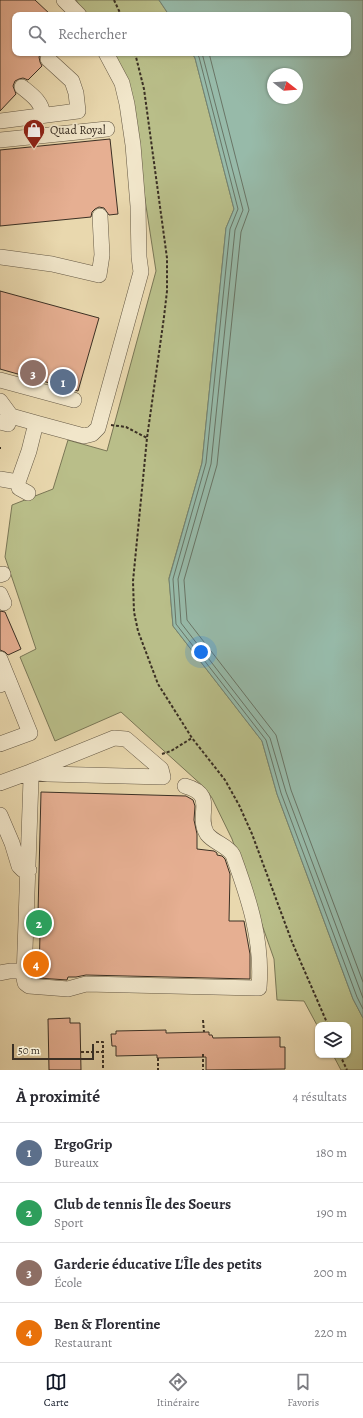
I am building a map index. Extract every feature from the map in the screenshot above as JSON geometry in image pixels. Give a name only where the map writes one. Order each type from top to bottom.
[{"type":"lane","points":[[64,0],[76,12]]},
{"type":"lane","points":[[0,401],[11,416],[84,436],[94,432],[99,424],[141,272],[133,145],[127,104],[122,83],[108,56]]},
{"type":"lane","points":[[0,121],[78,111],[75,86],[72,81],[48,59]]},
{"type":"lane","points":[[22,87],[39,102],[43,109],[44,115]]},
{"type":"lane","points":[[0,140],[108,129]]},
{"type":"lane","points":[[0,257],[52,264],[99,275],[102,255],[100,216]]},
{"type":"lane","points":[[0,380],[74,400]]},
{"type":"lane","points":[[0,480],[23,487],[28,452],[36,423]]},
{"type":"lane","points":[[0,659],[5,683],[30,733],[0,744]]},
{"type":"lane","points":[[0,783],[114,738],[126,739],[163,771],[163,777],[48,774],[30,772]]},
{"type":"lane","points":[[30,772],[29,870],[24,971],[25,982],[29,986],[68,989],[86,984],[259,988],[260,956],[257,933],[235,859],[229,849],[214,840],[208,834],[204,824],[203,798],[200,792],[185,786]]},
{"type":"lane","points":[[0,816],[12,843],[19,866],[22,870],[29,870]]},
{"type":"lane","points":[[0,973],[24,971]]},
{"type":"path","points":[[114,0],[120,12]]},
{"type":"path","points":[[136,56],[144,89],[168,272],[164,317],[147,438],[133,581],[134,612],[138,630],[152,669],[172,707],[192,738],[225,780],[239,805],[252,834],[292,942],[327,1022]]},
{"type":"path","points":[[99,424],[126,428],[147,438]]},
{"type":"path","points":[[146,756],[171,751],[192,738]]},
{"type":"path","points":[[203,1020],[204,1032]]},
{"type":"path","points":[[96,1042],[103,1042],[103,1070]]},
{"type":"path","points":[[81,1052],[103,1052]]},
{"type":"path","points":[[203,1054],[203,1070]]},
{"type":"path","points":[[158,1058],[158,1070]]},
{"type":"path","points":[[341,1058],[347,1070]]},
{"type":"green space","points":[[76,0],[159,0],[167,12],[84,12]]},
{"type":"green space","points":[[112,56],[194,56],[234,209],[226,228],[202,463],[169,578],[173,626],[262,741],[277,794],[353,999],[363,1018],[363,1070],[341,1070],[335,1058],[351,1058],[351,1022],[315,1022],[304,1001],[277,1000],[274,959],[232,839],[212,798],[205,788],[121,712],[55,741],[20,657],[36,649],[5,557],[12,505],[53,489],[68,440],[107,451],[156,271],[128,89]]},
{"type":"water","points":[[159,0],[363,0],[363,1018],[353,999],[277,794],[262,741],[173,626],[169,579],[202,463],[226,228],[234,209],[194,56],[351,56],[351,12],[167,12]]},
{"type":"building","points":[[0,0],[35,0],[48,12],[12,12],[12,56],[40,56],[42,66],[28,80],[23,78],[15,81],[13,86],[16,94],[0,111]]},
{"type":"building","points":[[110,139],[118,214],[109,215],[104,208],[99,207],[92,212],[91,217],[0,226],[0,150]]},
{"type":"building","points":[[0,291],[99,318],[78,391],[0,369]]},
{"type":"building","points":[[0,611],[5,612],[21,649],[8,655],[0,650]]},
{"type":"building","points":[[41,792],[186,796],[193,800],[195,806],[194,820],[197,834],[197,849],[214,851],[217,855],[222,856],[225,859],[230,874],[229,921],[244,921],[250,954],[250,979],[86,975],[68,977],[67,980],[39,978],[40,933],[36,933],[38,913]]},
{"type":"building","points":[[70,1018],[70,1023],[80,1023],[81,1070],[49,1070],[48,1019]]},
{"type":"building","points":[[166,1030],[166,1033],[209,1032],[209,1035],[212,1035],[213,1038],[280,1037],[280,1047],[285,1047],[285,1069],[206,1070],[206,1057],[157,1058],[157,1055],[116,1056],[116,1046],[112,1046],[111,1034],[116,1034],[116,1031]]},
{"type":"place","name":"Quad Royal","points":[[34,150]]},
{"type":"place","name":"Garderie éducative L'Île des petits","points":[[33,373]]},
{"type":"place","name":"ErgoGrip","points":[[63,382]]},
{"type":"place","name":"Club de tennis Île des Soeurs","points":[[39,923]]},
{"type":"place","name":"Ben & Florentine","points":[[36,964]]}]
